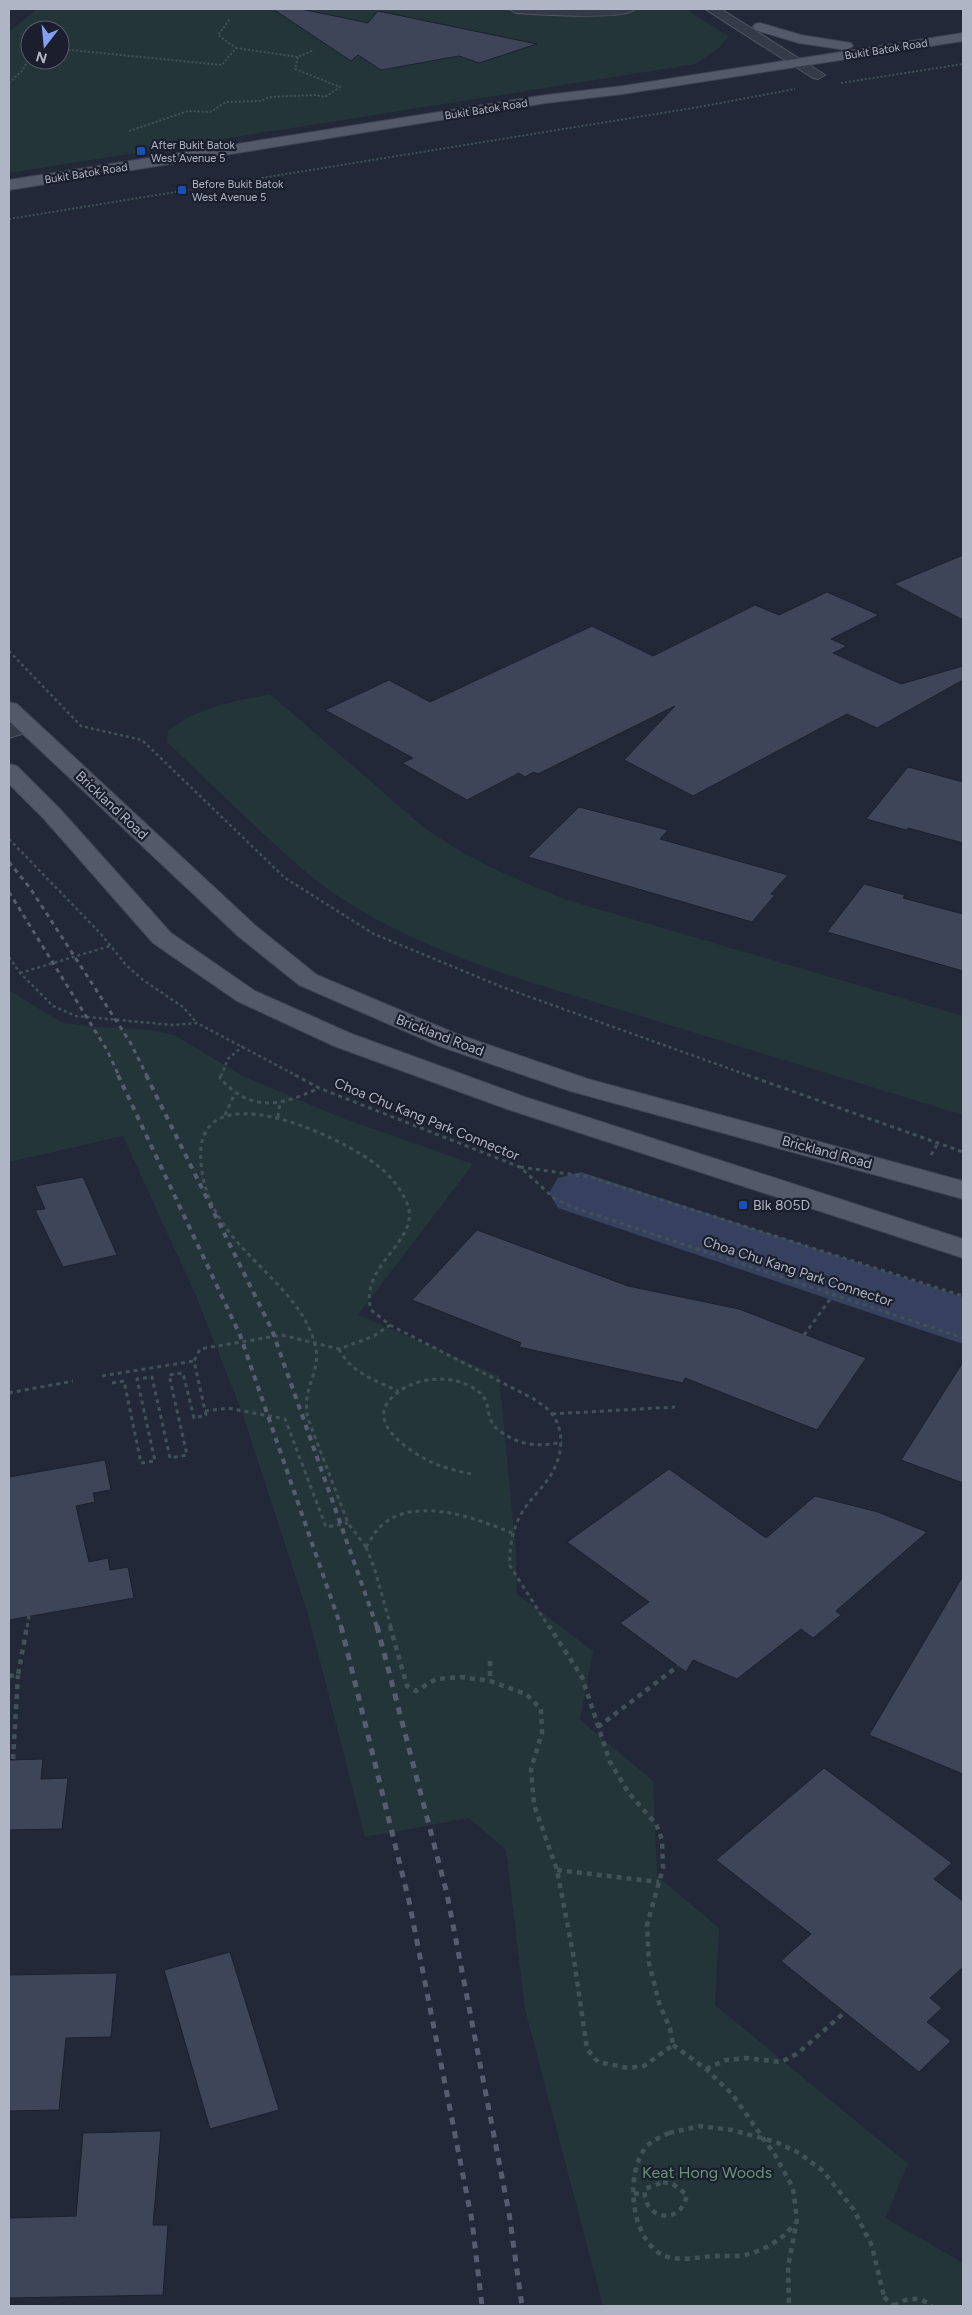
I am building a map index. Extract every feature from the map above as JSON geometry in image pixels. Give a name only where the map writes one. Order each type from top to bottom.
[{"type":"main road","points":[[704,76],[739,64],[753,54],[758,46],[758,31],[828,44],[894,48]]},
{"type":"main road","name":"Bukit Batok Road","points":[[9,185],[963,37]]},
{"type":"main road","name":"Bukit Batok Road","points":[[798,84],[818,76],[835,78]]},
{"type":"main road","points":[[603,107],[715,90]]},
{"type":"main road","points":[[416,121],[426,126],[440,127],[508,120]]},
{"type":"main road","points":[[336,134],[373,135],[382,139]]},
{"type":"main road","name":"Bukit Batok Road","points":[[9,200],[173,174]]},
{"type":"main road","name":"Brickland Road","points":[[15,722],[247,931],[308,980],[448,1040],[579,1085],[918,1176],[963,1190]]},
{"type":"main road","points":[[9,772],[52,814],[162,938],[246,996],[343,1040],[516,1103],[963,1248]]},
{"type":"main road","points":[[9,801],[52,814]]},
{"type":"street","points":[[516,9],[585,12],[628,9]]},
{"type":"street","points":[[712,9],[814,60],[835,78]]},
{"type":"street","points":[[730,9],[818,76]]},
{"type":"path","points":[[230,19],[218,36],[236,48],[298,57],[314,50]]},
{"type":"path","points":[[70,50],[222,65],[236,48]]},
{"type":"path","points":[[129,131],[188,111],[210,112],[226,102],[261,101],[269,97],[287,96],[315,95],[325,97],[340,87],[295,68],[298,57]]},
{"type":"path","points":[[835,78],[963,64]]},
{"type":"path","points":[[9,83],[23,70]]},
{"type":"path","points":[[9,219],[699,107],[798,84]]},
{"type":"path","points":[[9,651],[81,726],[142,740],[285,878],[374,934],[502,987],[963,1152]]},
{"type":"path","points":[[9,839],[101,934],[126,965],[143,980],[183,1007],[197,1023]]},
{"type":"path","points":[[20,974],[110,946]]},
{"type":"path","points":[[9,957],[20,974],[53,1006],[76,1016],[173,1025],[197,1023]]},
{"type":"path","name":"Choa Chu Kang Park Connector","points":[[197,1023],[319,1088],[520,1167],[555,1199],[572,1208],[963,1338]]},
{"type":"path","points":[[243,1046],[231,1055],[222,1066],[220,1078],[234,1095],[258,1103],[280,1102],[319,1088]]},
{"type":"path","points":[[225,1115],[234,1095]]},
{"type":"path","points":[[278,1117],[280,1102]]},
{"type":"path","points":[[673,2045],[644,2066],[628,2068],[598,2062],[587,2049],[573,1953],[557,1870],[534,1805],[531,1769],[542,1733],[541,1709],[526,1694],[490,1681],[461,1677],[436,1679],[416,1691],[408,1686],[366,1547],[348,1523],[307,1416],[307,1397],[313,1382],[317,1360],[314,1343],[304,1317],[286,1293],[237,1244],[219,1217],[208,1194],[201,1171],[199,1151],[204,1134],[212,1121],[225,1115],[243,1112],[278,1117],[296,1122],[359,1153],[378,1165],[392,1179],[400,1191],[408,1207],[410,1218],[406,1231],[383,1261],[368,1289],[371,1310],[390,1324],[534,1399],[552,1414],[561,1430],[563,1442],[553,1473],[527,1505],[512,1533],[508,1549],[510,1566],[582,1677],[610,1762],[628,1792],[656,1824],[662,1840],[663,1868],[647,1925],[649,1963],[660,2006],[670,2028],[673,2045],[706,2068],[732,2094],[776,2155],[793,2188],[797,2220],[788,2267],[789,2306]]},
{"type":"path","points":[[520,1167],[590,1177],[963,1296]]},
{"type":"path","points":[[804,1335],[834,1294]]},
{"type":"path","points":[[112,1383],[124,1381],[140,1463],[155,1461],[137,1379],[152,1377],[170,1458],[187,1455],[168,1375],[183,1372],[194,1418],[206,1415],[194,1361],[200,1349],[282,1335],[339,1349],[374,1336],[390,1324]]},
{"type":"path","points":[[339,1349],[342,1359],[350,1368],[398,1391]]},
{"type":"path","points":[[102,1376],[194,1361]]},
{"type":"path","points":[[471,1474],[432,1462],[400,1442],[389,1431],[383,1419],[384,1406],[398,1391],[411,1384],[429,1379],[449,1380],[471,1386],[485,1397],[493,1426],[507,1436],[521,1443],[538,1447],[563,1442]]},
{"type":"path","points":[[9,1393],[73,1381]]},
{"type":"path","points":[[205,1411],[228,1408],[285,1419],[326,1527],[348,1523]]},
{"type":"path","points":[[552,1414],[675,1408]]},
{"type":"path","points":[[366,1547],[380,1526],[400,1514],[419,1510],[450,1513],[483,1520],[512,1533]]},
{"type":"path","points":[[13,1760],[18,1675],[29,1616]]},
{"type":"path","points":[[490,1661],[490,1681]]},
{"type":"path","points":[[598,1727],[678,1666]]},
{"type":"path","points":[[9,1676],[18,1675]]},
{"type":"path","points":[[557,1870],[659,1882]]},
{"type":"path","points":[[706,2068],[726,2060],[746,2058],[781,2062],[797,2054],[845,2012]]},
{"type":"path","points":[[797,2220],[788,2234],[760,2250],[740,2257],[673,2258],[656,2251],[645,2238],[638,2216],[634,2193],[637,2162],[648,2144],[669,2133],[700,2126],[732,2130],[776,2142],[799,2153],[823,2171],[854,2210],[872,2246],[884,2297],[894,2306],[904,2298],[918,2298],[932,2306]]},
{"type":"path","points":[[662,2181],[673,2182],[681,2187],[687,2195],[686,2206],[680,2213],[672,2217],[662,2215],[652,2211],[646,2204],[644,2195],[646,2189],[653,2184],[662,2181]]},
{"type":"path","points":[[634,2193],[644,2195]]},
{"type":"green space","points":[[37,9],[686,9],[728,36],[719,48],[695,64],[9,173],[9,32],[20,23],[20,70],[70,70],[70,20],[24,20]]},
{"type":"green space","points":[[270,694],[422,826],[456,849],[510,876],[567,900],[963,1016],[963,1115],[520,979],[464,959],[408,935],[355,907],[306,872],[167,742],[168,731],[191,716],[216,706]]},
{"type":"green space","name":"Keat Hong Woods","points":[[9,990],[62,1023],[150,1030],[174,1035],[243,1076],[342,1118],[473,1164],[358,1315],[499,1376],[516,1553],[517,1594],[593,1651],[580,1720],[653,1781],[657,1876],[719,1928],[715,2005],[908,2164],[885,2218],[963,2263],[963,2306],[603,2306],[525,2009],[506,1850],[469,1818],[365,1837],[309,1618],[242,1412],[196,1296],[123,1136],[9,1162]]},
{"type":"building","points":[[273,9],[301,9],[368,23],[378,11],[537,44],[479,63],[459,56],[381,70],[358,55],[351,61]]},
{"type":"building","points":[[963,555],[963,620],[894,584]]},
{"type":"building","points":[[827,592],[879,615],[831,639],[847,646],[833,653],[901,684],[963,666],[963,680],[877,728],[847,714],[693,796],[624,760],[675,706],[538,774],[534,772],[525,777],[519,773],[467,800],[402,763],[413,758],[325,710],[389,680],[430,702],[592,626],[653,656],[755,605],[779,615]]},
{"type":"building","points":[[908,767],[963,782],[963,843],[866,819]]},
{"type":"building","points":[[579,807],[668,830],[660,839],[788,875],[771,894],[775,895],[752,922],[528,857]]},
{"type":"building","points":[[864,884],[905,895],[903,898],[963,914],[963,971],[827,932]]},
{"type":"building","points":[[83,1177],[117,1255],[63,1267],[35,1210],[45,1209],[35,1186]]},
{"type":"building","points":[[477,1230],[628,1286],[739,1309],[866,1358],[817,1430],[685,1378],[683,1383],[519,1347],[521,1343],[412,1300]]},
{"type":"building","points":[[963,1362],[963,1483],[901,1460]]},
{"type":"building","points":[[105,1460],[111,1490],[93,1493],[95,1502],[76,1506],[89,1562],[108,1558],[110,1570],[128,1567],[134,1598],[9,1620],[9,1477]]},
{"type":"building","points":[[669,1469],[766,1538],[815,1496],[878,1512],[927,1532],[836,1611],[841,1615],[813,1638],[801,1629],[737,1679],[693,1660],[686,1672],[620,1623],[649,1602],[567,1542]]},
{"type":"building","points":[[963,1576],[963,1774],[869,1735]]},
{"type":"building","points":[[43,1759],[41,1779],[68,1778],[62,1829],[9,1830],[9,1760]]},
{"type":"building","points":[[824,1768],[952,1863],[934,1879],[963,1901],[963,1967],[930,1998],[942,2008],[927,2022],[951,2041],[919,2072],[781,1961],[811,1934],[716,1860]]},
{"type":"building","points":[[230,1952],[279,2110],[210,2129],[164,1970]]},
{"type":"building","points":[[117,1973],[111,2037],[66,2038],[59,2110],[9,2111],[9,1975]]},
{"type":"building","points":[[161,2131],[153,2225],[168,2225],[163,2295],[9,2298],[9,2218],[76,2216],[83,2133]]},
{"type":"waterway","points":[[581,1193],[963,1321]]},
{"type":"railway","points":[[9,862],[30,888],[130,1042],[147,1076]]},
{"type":"railway","points":[[9,892],[107,1050],[119,1076]]},
{"type":"railway","points":[[118,1075],[240,1335],[341,1627]]},
{"type":"railway","points":[[146,1075],[272,1330],[377,1627]]},
{"type":"railway","points":[[341,1626],[409,1901],[472,2221],[482,2306]]},
{"type":"railway","points":[[377,1626],[447,1894],[509,2213],[522,2306]]},
{"type":"place","name":"After Bukit Batok West Avenue 5","points":[[141,151]]},
{"type":"place","name":"Before Bukit Batok West Avenue 5","points":[[182,190]]},
{"type":"place","name":"Blk 805D","points":[[743,1205]]}]
